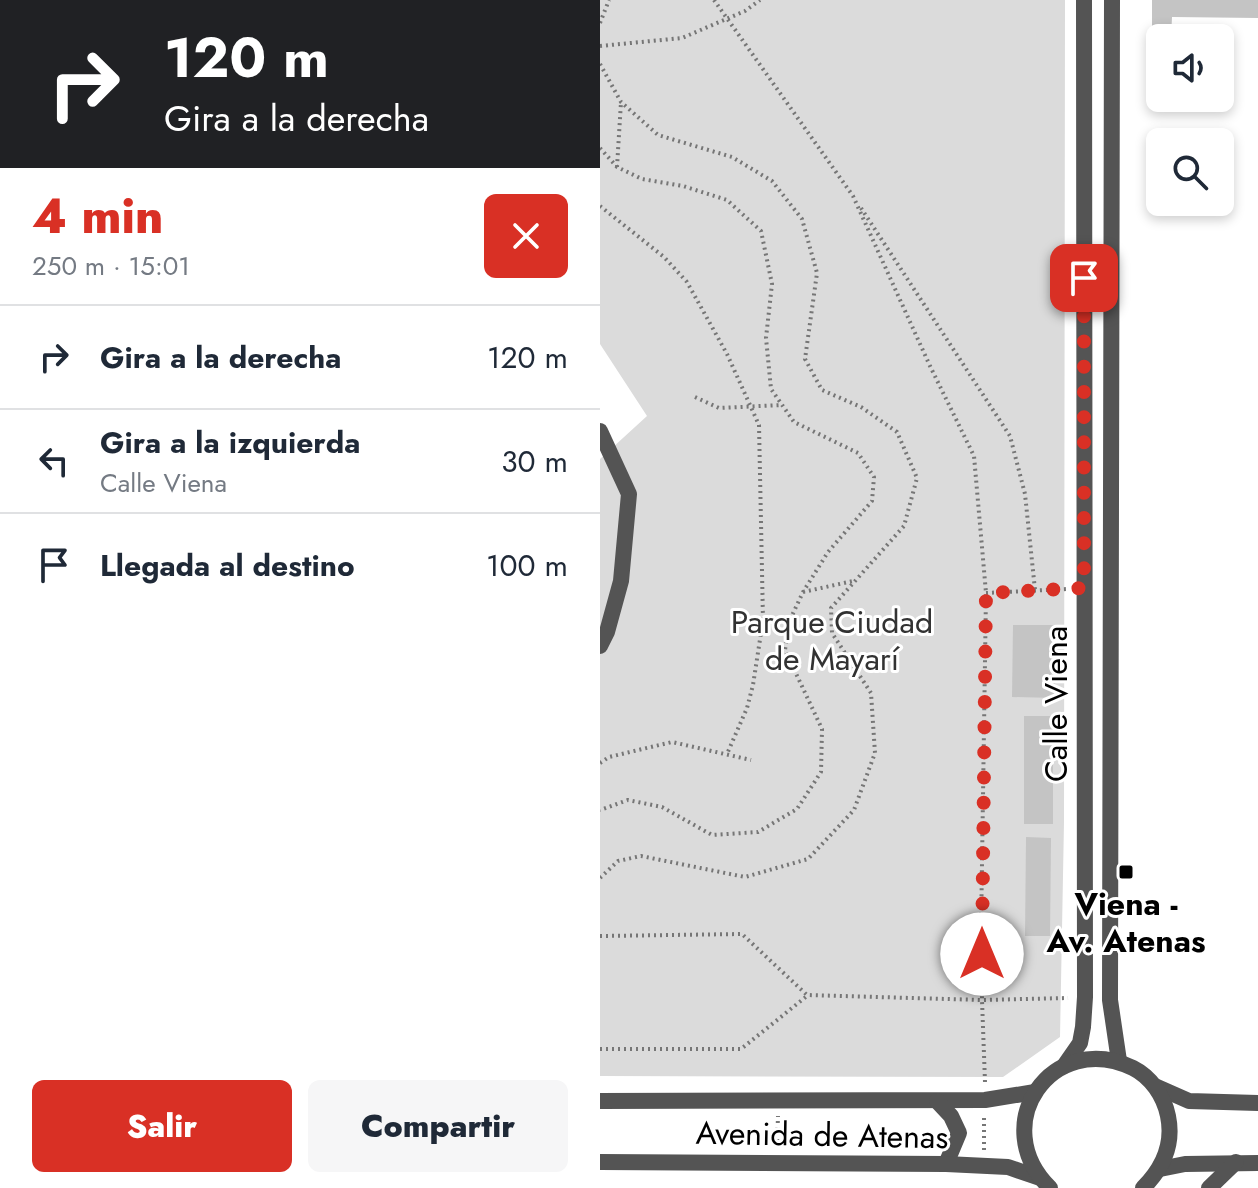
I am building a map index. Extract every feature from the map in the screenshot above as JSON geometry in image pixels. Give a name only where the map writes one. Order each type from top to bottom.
[{"type":"street","name":"Calle Viena","points":[[1064,1066],[1080,1043],[1085,997],[1084,0]]},
{"type":"street","name":"Calle Viena","points":[[1112,0],[1110,1000],[1119,1061]]},
{"type":"street","points":[[600,431],[629,494],[621,581],[600,646]]},
{"type":"street","points":[[1045,1183],[1028,1159],[1024,1136],[1026,1113],[1035,1092],[1050,1075],[1064,1066],[1085,1059],[1102,1058],[1119,1061],[1139,1071],[1155,1086],[1166,1105],[1170,1127],[1168,1149],[1154,1180]]},
{"type":"street","points":[[1155,1086],[1189,1101],[1258,1103]]},
{"type":"street","name":"Avenida de Atenas","points":[[600,1101],[937,1101],[985,1100],[1035,1092]]},
{"type":"street","points":[[937,1101],[951,1116],[959,1133],[946,1164]]},
{"type":"street","name":"Avenida de Atenas","points":[[600,1162],[946,1164],[1008,1167],[1045,1183]]},
{"type":"street","points":[[1209,1188],[1236,1162]]},
{"type":"street","points":[[1154,1180],[1185,1164],[1258,1163]]},
{"type":"path","points":[[600,23],[609,0]]},
{"type":"path","points":[[714,0],[853,196],[1010,436],[1025,494],[1035,590]]},
{"type":"path","points":[[600,46],[682,38],[745,11],[760,0]]},
{"type":"path","points":[[600,64],[621,102],[658,135],[732,157],[772,181],[802,219],[817,273],[805,359],[822,390],[861,407],[897,432],[917,478],[904,526],[831,608],[832,633],[871,693],[875,753],[854,810],[808,859],[745,877],[641,856],[618,861],[600,878]]},
{"type":"path","points":[[617,167],[621,102]]},
{"type":"path","points":[[600,148],[617,167],[642,179],[683,186],[727,200],[761,231],[772,284],[766,338],[771,389],[794,422],[858,453],[874,477],[872,501],[828,552],[789,622],[785,650],[822,729],[821,772],[797,809],[758,832],[712,835],[662,807],[628,800],[600,810]]},
{"type":"path","points":[[853,196],[974,456],[986,593],[981,931],[985,1088]]},
{"type":"path","points":[[600,206],[664,257],[687,282],[716,334],[759,425],[763,620],[750,697],[727,754]]},
{"type":"path","points":[[695,397],[719,408],[782,405]]},
{"type":"path","points":[[803,592],[855,581]]},
{"type":"path","points":[[986,593],[1084,588]]},
{"type":"path","points":[[600,763],[609,757],[672,742],[751,760]]},
{"type":"path","points":[[600,936],[742,934],[807,995]]},
{"type":"path","points":[[600,1049],[741,1049],[807,995],[982,1000],[1085,997]]},
{"type":"path","points":[[776,1162],[779,1101]]},
{"type":"path","points":[[984,1155],[985,1112]]},
{"type":"green space","name":"Parque Ciudad de Mayarí","points":[[600,0],[1065,0],[1064,822],[1060,1037],[1003,1077],[600,1076],[600,459],[647,416],[600,344]]},
{"type":"building","points":[[1152,0],[1258,0],[1258,18],[1172,17],[1172,24],[1152,24]]},
{"type":"building","points":[[1013,625],[1056,625],[1055,698],[1012,697]]},
{"type":"building","points":[[1024,716],[1053,716],[1053,824],[1024,824]]},
{"type":"building","points":[[1026,837],[1051,838],[1050,936],[1025,936]]},
{"type":"place","name":"Viena - Av. Atenas","points":[[1126,872]]},
{"type":"route","points":[[982,954],[986,593],[1084,588],[1084,278]]}]
